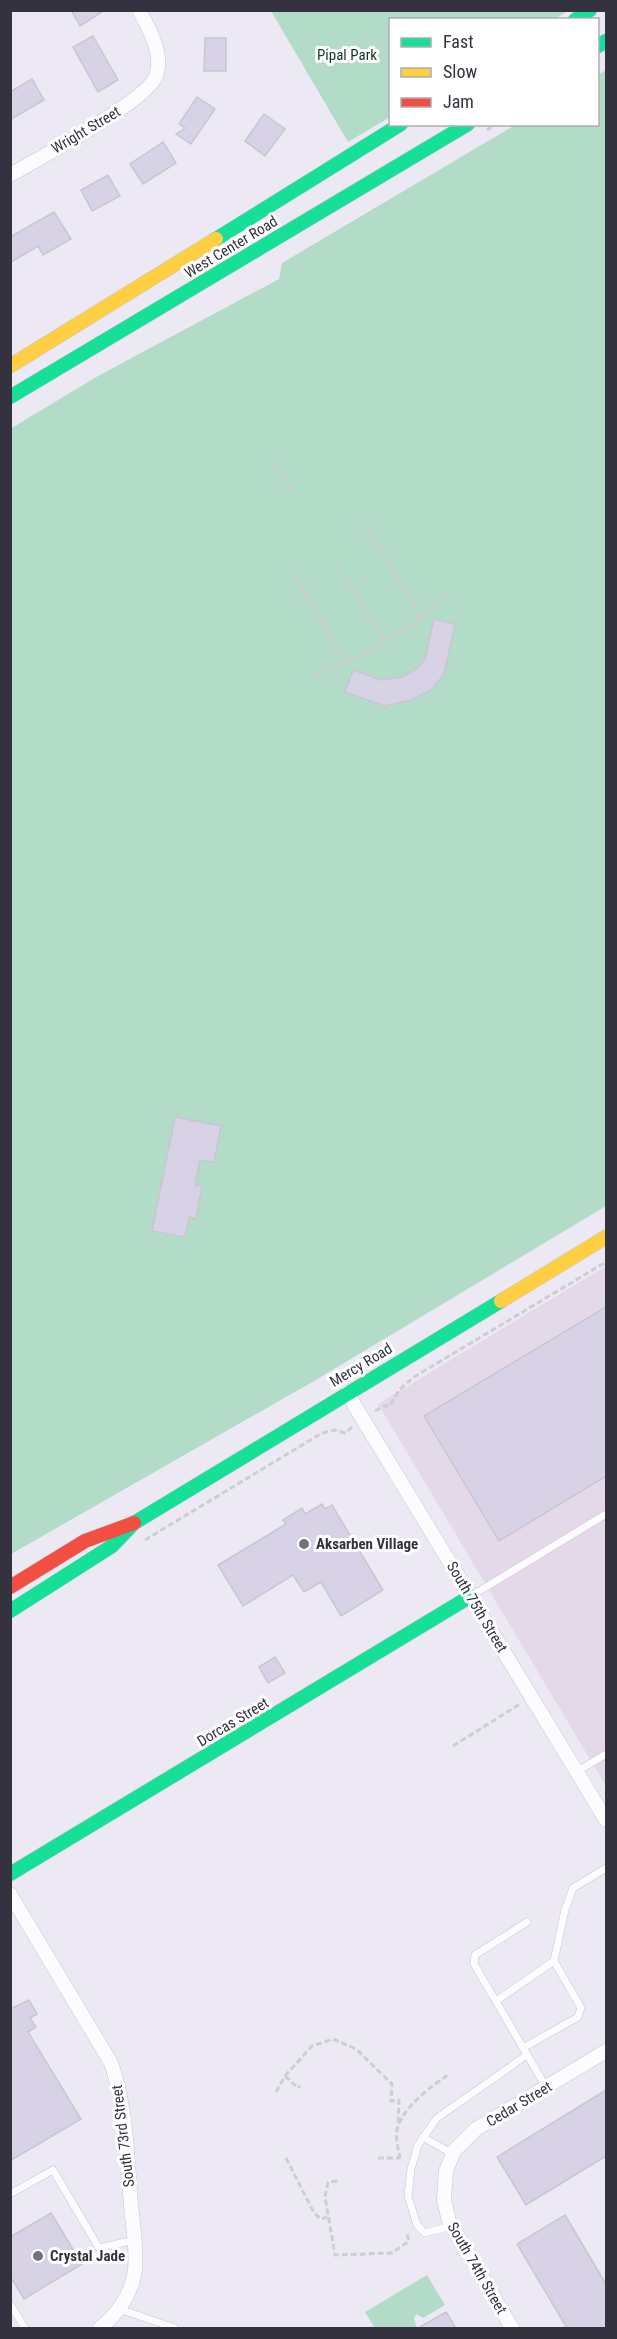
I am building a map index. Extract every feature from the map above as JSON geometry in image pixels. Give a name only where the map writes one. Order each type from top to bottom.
[{"type":"main road","name":"West Center Road","points":[[10,366],[398,126]]},
{"type":"main road","name":"West Center Road","points":[[10,396],[465,126]]},
{"type":"main road","name":"Mercy Road","points":[[10,1611],[103,1553],[134,1523],[606,1237]]},
{"type":"main road","name":"Mercy Road","points":[[10,1587],[92,1537],[115,1527],[134,1523]]},
{"type":"main road","name":"Dorcas Street","points":[[10,1874],[471,1596]]},
{"type":"street","name":"Wright Street","points":[[10,176],[125,107],[143,93],[155,78],[158,69],[157,53],[153,39],[138,10]]},
{"type":"street","name":"South 75th Street","points":[[347,1393],[606,1820]]},
{"type":"street","name":"South 73rd Street","points":[[10,1894],[114,2071],[124,2132],[135,2271],[119,2309]]},
{"type":"street","name":"Cedar Street","points":[[446,2171],[453,2154],[467,2136],[476,2129],[606,2051]]},
{"type":"street","name":"South 74th Street","points":[[446,2171],[444,2200],[452,2226],[512,2328]]},
{"type":"street","points":[[100,2328],[119,2309]]},
{"type":"lane","points":[[471,1596],[606,1514]]},
{"type":"lane","points":[[578,1771],[606,1754]]},
{"type":"lane","points":[[452,2226],[425,2233],[417,2225],[408,2196],[413,2160],[418,2145],[437,2118],[525,2052],[578,2017],[581,2008],[554,1961],[565,1910],[573,1888],[606,1868]]},
{"type":"lane","points":[[526,1922],[475,1955],[474,1964],[546,2087]]},
{"type":"lane","points":[[497,2003],[499,1999],[554,1961]]},
{"type":"lane","points":[[423,2138],[453,2154]]},
{"type":"lane","points":[[10,2194],[53,2170],[99,2248],[134,2240]]},
{"type":"lane","points":[[10,2304],[25,2328]]},
{"type":"lane","points":[[119,2309],[160,2326],[176,2328]]},
{"type":"path","points":[[274,461],[292,490]]},
{"type":"path","points":[[367,527],[420,616]]},
{"type":"path","points":[[339,566],[385,642]]},
{"type":"path","points":[[293,573],[345,661]]},
{"type":"path","points":[[313,676],[366,653],[407,629],[448,595]]},
{"type":"path","points":[[144,1540],[321,1434],[335,1430],[345,1433],[363,1418],[384,1406],[390,1406],[399,1390],[414,1377],[606,1262]]},
{"type":"path","points":[[453,1746],[531,1697]]},
{"type":"path","points":[[276,2092],[285,2076],[312,2046],[333,2039],[356,2049],[392,2084],[391,2101],[399,2100],[396,2142],[400,2169]]},
{"type":"path","points":[[398,2126],[409,2109],[431,2087],[449,2074]]},
{"type":"path","points":[[285,2076],[298,2088],[300,2086]]},
{"type":"path","points":[[286,2158],[314,2213],[321,2219],[327,2217]]},
{"type":"path","points":[[378,2158],[413,2160]]},
{"type":"path","points":[[337,2181],[328,2182],[325,2197],[335,2255],[392,2253],[409,2241],[407,2232]]},
{"type":"shaded area","points":[[606,1266],[606,1786],[378,1404]]},
{"type":"green space","name":"Pipal Park","points":[[271,11],[568,11],[556,18],[389,18],[389,118],[348,142]]},
{"type":"green space","points":[[606,70],[606,1206],[314,1381],[11,1554],[10,429],[98,376],[279,279],[282,263],[513,126],[599,126],[599,74]]},
{"type":"green space","points":[[427,2275],[445,2305],[423,2318],[416,2314],[414,2319],[417,2328],[375,2328],[365,2312]]},
{"type":"building","points":[[71,10],[105,10],[80,26]]},
{"type":"building","points":[[93,36],[118,80],[98,92],[73,47]]},
{"type":"building","points":[[205,38],[226,38],[226,71],[204,71]]},
{"type":"building","points":[[32,79],[44,100],[10,120],[10,92]]},
{"type":"building","points":[[197,97],[215,109],[191,144],[176,134],[185,128],[179,124]]},
{"type":"building","points":[[264,114],[285,129],[265,156],[245,141]]},
{"type":"building","points":[[163,142],[176,163],[143,184],[130,164]]},
{"type":"building","points":[[108,175],[120,196],[92,211],[81,190]]},
{"type":"building","points":[[54,212],[71,239],[43,255],[38,246],[10,263],[10,237]]},
{"type":"building","points":[[434,619],[455,624],[444,674],[432,689],[411,700],[384,706],[345,692],[353,670],[381,680],[402,677],[418,668],[425,659]]},
{"type":"building","points":[[175,1117],[221,1126],[214,1162],[200,1160],[195,1185],[202,1186],[196,1219],[189,1217],[185,1237],[152,1231]]},
{"type":"building","points":[[606,1307],[606,1476],[499,1541],[424,1416]]},
{"type":"building","name":"Aksarben Village","points":[[322,1504],[325,1509],[332,1505],[383,1590],[341,1616],[321,1582],[304,1592],[293,1575],[243,1606],[218,1565],[286,1524],[283,1520],[302,1508],[305,1514]]},
{"type":"building","points":[[275,1657],[285,1673],[268,1683],[259,1667]]},
{"type":"building","points":[[29,2000],[37,2014],[30,2018],[36,2027],[28,2032],[81,2119],[10,2161],[10,2009]]},
{"type":"building","points":[[606,2090],[606,2156],[526,2205],[497,2157]]},
{"type":"building","points":[[51,2213],[82,2264],[24,2299],[10,2276],[10,2237]]},
{"type":"building","points":[[565,2215],[606,2284],[606,2328],[567,2328],[517,2244]]},
{"type":"building","points":[[446,2312],[456,2328],[418,2328]]},
{"type":"traffic: fast","points":[[578,18],[590,10]]},
{"type":"traffic: fast","points":[[599,45],[606,41]]},
{"type":"traffic: fast","points":[[216,239],[398,126]]},
{"type":"traffic: fast","points":[[10,397],[465,126]]},
{"type":"traffic: fast","points":[[10,1611],[112,1546],[134,1523],[501,1301]]},
{"type":"traffic: fast","points":[[10,1874],[471,1596]]},
{"type":"traffic: slow","points":[[10,366],[216,239]]},
{"type":"traffic: slow","points":[[501,1301],[606,1237]]},
{"type":"traffic: jam","points":[[10,1587],[85,1541],[134,1523]]},
{"type":"place","name":"Aksarben Village","points":[[304,1544]]},
{"type":"place","name":"Crystal Jade","points":[[38,2256]]}]
